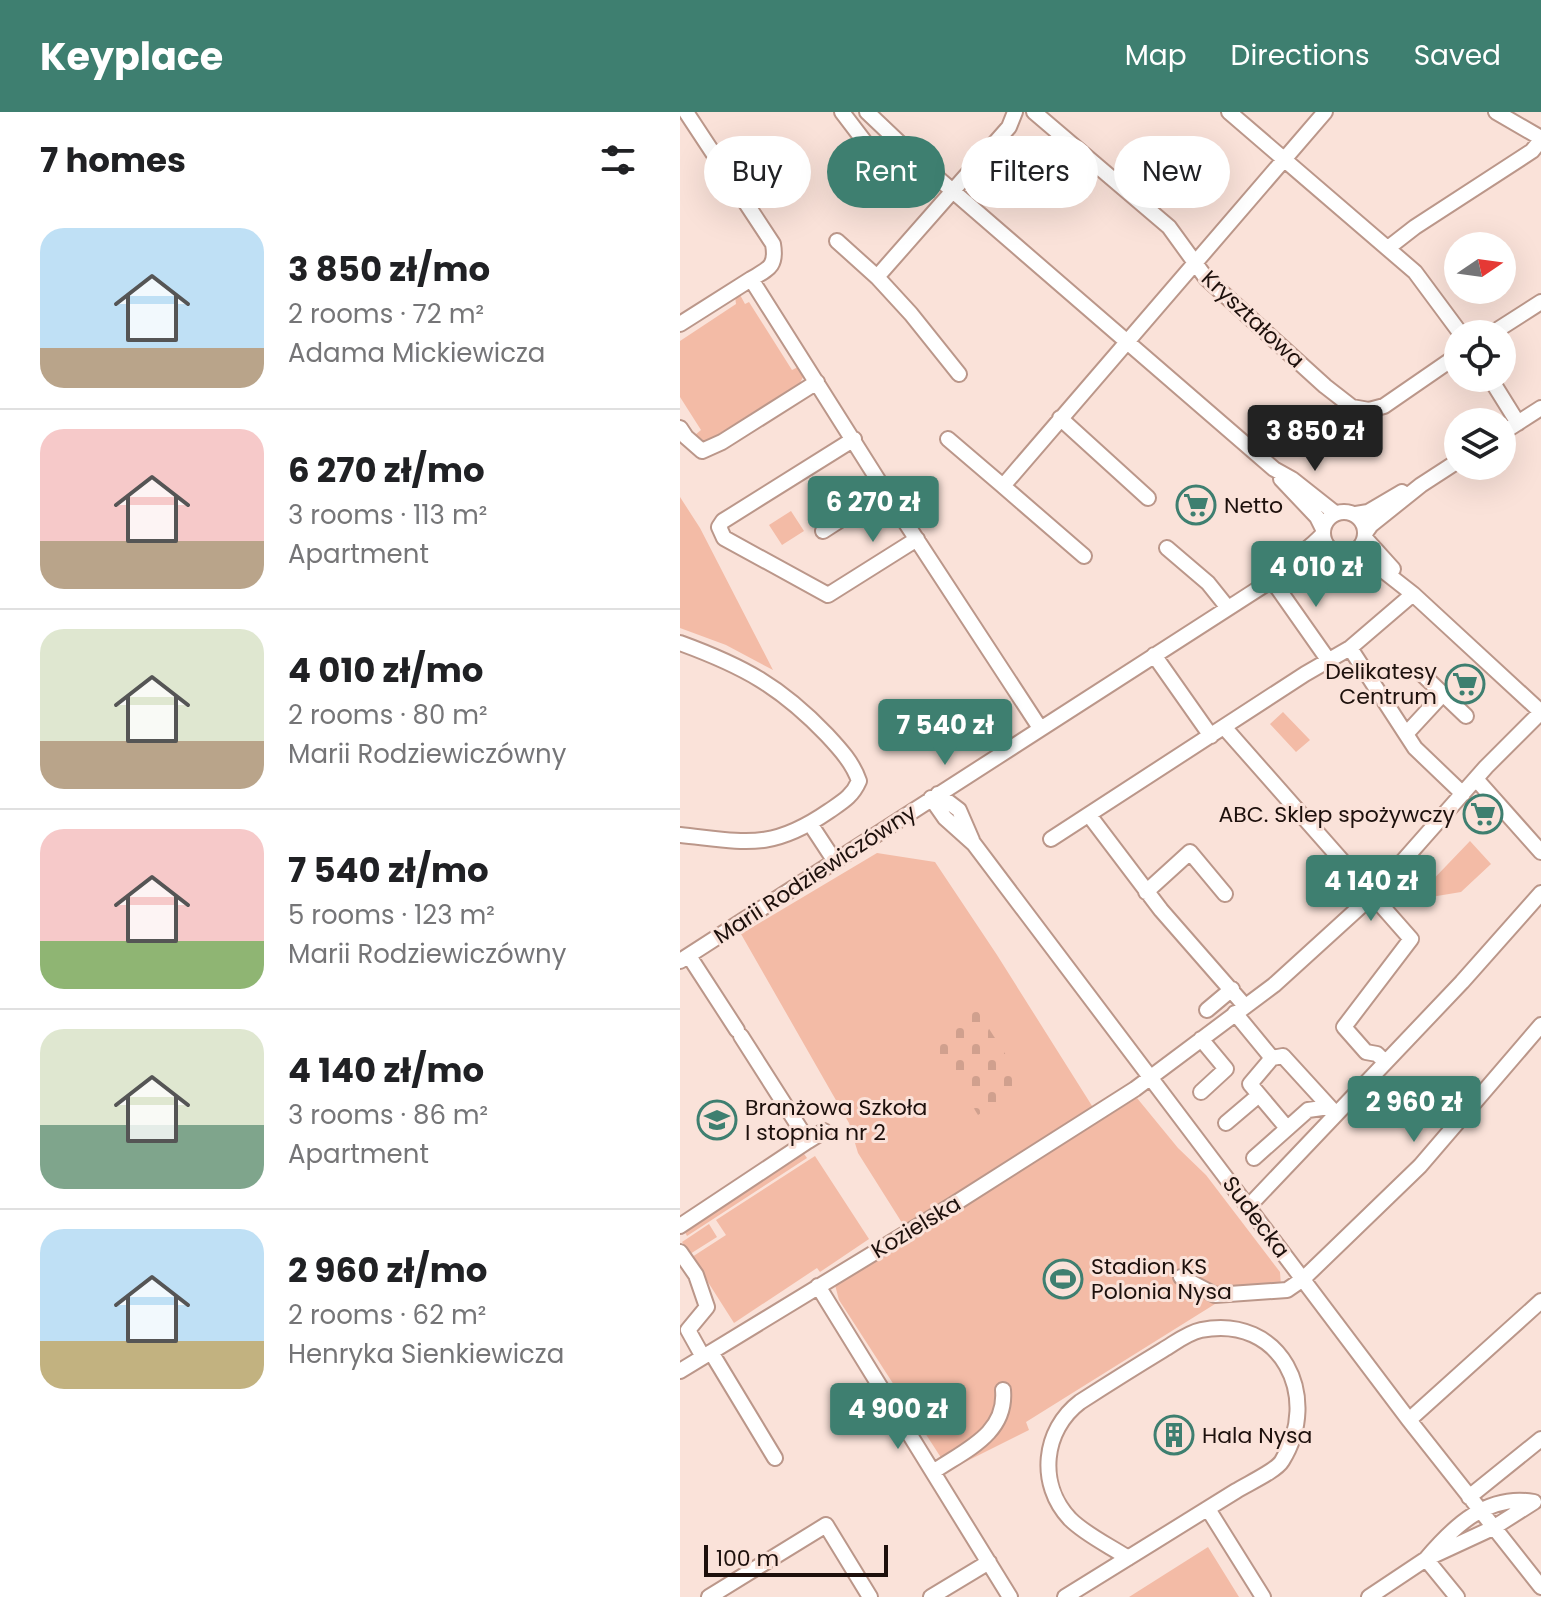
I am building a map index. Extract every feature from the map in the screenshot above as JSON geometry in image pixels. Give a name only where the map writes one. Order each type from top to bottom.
[{"type":"street","points":[[680,324],[751,279],[772,264],[775,257],[773,244],[686,112]]},
{"type":"street","points":[[842,112],[860,136]]},
{"type":"street","points":[[867,112],[891,136]]},
{"type":"street","points":[[877,277],[1009,127],[1015,112]]},
{"type":"street","name":"Kryształowa","points":[[1034,112],[1169,227],[1206,278],[1352,407],[1369,410],[1384,406],[1444,365]]},
{"type":"street","points":[[1229,112],[1388,248],[1429,289],[1451,320]]},
{"type":"street","points":[[1003,486],[1325,112]]},
{"type":"street","points":[[1388,248],[1532,151],[1541,139],[1496,112]]},
{"type":"street","points":[[945,184],[1274,469],[1292,479],[1335,513]]},
{"type":"street","points":[[837,241],[877,277],[911,314],[959,374]]},
{"type":"street","points":[[751,279],[1040,728]]},
{"type":"street","points":[[1513,320],[1541,302]]},
{"type":"street","points":[[680,428],[702,451],[722,442],[817,382]]},
{"type":"street","points":[[1499,392],[1518,423],[1541,408]]},
{"type":"street","points":[[1060,418],[1148,498]]},
{"type":"street","points":[[854,439],[723,521],[719,527],[724,538],[828,595],[917,539]]},
{"type":"street","points":[[948,439],[977,453],[1003,486],[1084,556]]},
{"type":"street","points":[[1274,469],[1317,517],[1328,547],[1334,552],[1353,552],[1365,558],[1413,594],[1541,712]]},
{"type":"street","points":[[1353,552],[1371,525],[1444,470]]},
{"type":"street","points":[[1323,532],[1329,517],[1335,513],[1368,512],[1405,490],[1421,485]]},
{"type":"street","points":[[823,531],[885,491]]},
{"type":"street","points":[[1356,514],[1363,522],[1366,535],[1413,594]]},
{"type":"street","name":"Marii Rodziewiczówny","points":[[1272,580],[1284,566],[1313,545],[1323,532]]},
{"type":"street","points":[[1167,548],[1208,583],[1228,608]]},
{"type":"street","name":"Marii Rodziewiczówny","points":[[684,959],[1272,580],[1290,574],[1321,555],[1334,552]]},
{"type":"street","points":[[1272,580],[1329,661]]},
{"type":"street","points":[[1051,839],[1350,648],[1413,594]]},
{"type":"street","points":[[680,643],[723,658],[771,684],[807,715],[855,768],[859,781],[854,791],[811,825],[793,834],[767,841],[680,835]]},
{"type":"street","points":[[1350,648],[1420,754],[1463,794]]},
{"type":"street","points":[[1154,655],[1218,732],[1411,939],[1344,1027],[1366,1052],[1377,1054],[1385,1062]]},
{"type":"street","points":[[1423,675],[1466,716]]},
{"type":"street","points":[[1406,734],[1443,694]]},
{"type":"street","name":"Kozielska","points":[[680,1371],[951,1206],[1150,1079],[1274,985],[1373,895],[1476,779],[1541,712]]},
{"type":"street","points":[[959,810],[962,789],[972,772]]},
{"type":"street","points":[[1476,779],[1541,852]]},
{"type":"street","name":"Sudecka","points":[[934,796],[959,810],[974,844]]},
{"type":"street","name":"Sudecka","points":[[934,796],[945,818],[974,844],[1409,1420],[1541,1587]]},
{"type":"street","points":[[1089,815],[1146,892],[1232,989],[1240,1010],[1272,1058]]},
{"type":"street","points":[[811,825],[834,860]]},
{"type":"street","points":[[1146,892],[1190,852],[1225,894]]},
{"type":"street","points":[[1248,1207],[1333,1110],[1385,1062],[1462,982],[1541,893]]},
{"type":"street","points":[[684,959],[739,1033],[808,1141]]},
{"type":"street","points":[[1207,1010],[1232,989]]},
{"type":"street","points":[[1181,1277],[1215,1295],[1287,1290],[1303,1279],[1420,1166],[1541,1025]]},
{"type":"street","points":[[1201,1039],[1226,1069],[1254,1089],[1287,1128]]},
{"type":"street","points":[[1226,1123],[1254,1089],[1272,1058],[1283,1056],[1333,1110]]},
{"type":"street","points":[[1201,1092],[1226,1069]]},
{"type":"street","points":[[1254,1158],[1308,1110],[1333,1110]]},
{"type":"street","points":[[680,1226],[824,1131]]},
{"type":"street","points":[[680,1252],[696,1275],[707,1307],[688,1330],[775,1458]]},
{"type":"street","points":[[818,1286],[1010,1597]]},
{"type":"street","points":[[1409,1420],[1541,1301]]},
{"type":"street","points":[[1065,1597],[1208,1509],[1281,1463],[1297,1425],[1298,1393],[1290,1367],[1251,1334],[1235,1329],[1192,1333],[1080,1402],[1068,1411],[1053,1432],[1049,1475],[1060,1505],[1079,1527],[1128,1558]]},
{"type":"street","points":[[933,1472],[992,1431],[1001,1418],[1003,1390]]},
{"type":"street","points":[[1469,1497],[1541,1439]]},
{"type":"street","points":[[1426,1559],[1455,1527],[1479,1510],[1517,1499],[1537,1501]]},
{"type":"street","points":[[1369,1597],[1426,1559],[1493,1528],[1537,1501]]},
{"type":"street","points":[[1208,1509],[1263,1597]]},
{"type":"street","points":[[709,1597],[826,1525],[870,1597]]},
{"type":"street","points":[[1426,1559],[1457,1597]]},
{"type":"street","points":[[931,1597],[989,1562]]},
{"type":"green space","points":[[739,293],[745,304],[749,302],[792,370],[800,366],[804,375],[800,383],[706,442],[695,435],[701,430],[680,397],[680,341],[736,304],[735,296]]},
{"type":"green space","points":[[680,497],[700,528],[773,670],[726,645],[680,628]]},
{"type":"green space","points":[[791,511],[804,531],[782,545],[769,525]]},
{"type":"green space","points":[[1283,712],[1310,740],[1296,752],[1270,724]]},
{"type":"green space","points":[[1470,841],[1491,864],[1461,892],[1431,897],[1424,889]]},
{"type":"green space","points":[[877,853],[935,862],[1094,1109],[904,1226],[858,1153],[849,1123],[741,934]]},
{"type":"green space","points":[[977,1010],[1025,1085],[978,1115],[931,1039]]},
{"type":"green space","name":"Stadion KS Polonia Nysa","points":[[1137,1098],[1178,1148],[1206,1175],[1280,1272],[1281,1286],[1215,1304],[1026,1422],[1029,1430],[949,1470],[839,1300],[835,1285]]},
{"type":"green space","points":[[802,1151],[807,1158],[687,1236],[683,1228]]},
{"type":"green space","points":[[815,1156],[869,1239],[820,1272],[817,1268],[734,1323],[692,1257],[726,1235],[716,1220]]},
{"type":"green space","points":[[709,1224],[717,1237],[690,1254],[682,1242]]},
{"type":"green space","points":[[1208,1547],[1239,1597],[1129,1597]]},
{"type":"place","name":"Netto","points":[[1196,505]]},
{"type":"place","name":"Delikatesy Centrum","points":[[1465,684]]},
{"type":"place","name":"ABC. Sklep spożywczy","points":[[1483,814]]},
{"type":"place","name":"Branżowa Szkoła I stopnia nr 2","points":[[717,1120]]},
{"type":"place","name":"Stadion KS Polonia Nysa","points":[[1063,1279]]},
{"type":"place","name":"Hala Nysa","points":[[1174,1435]]}]
